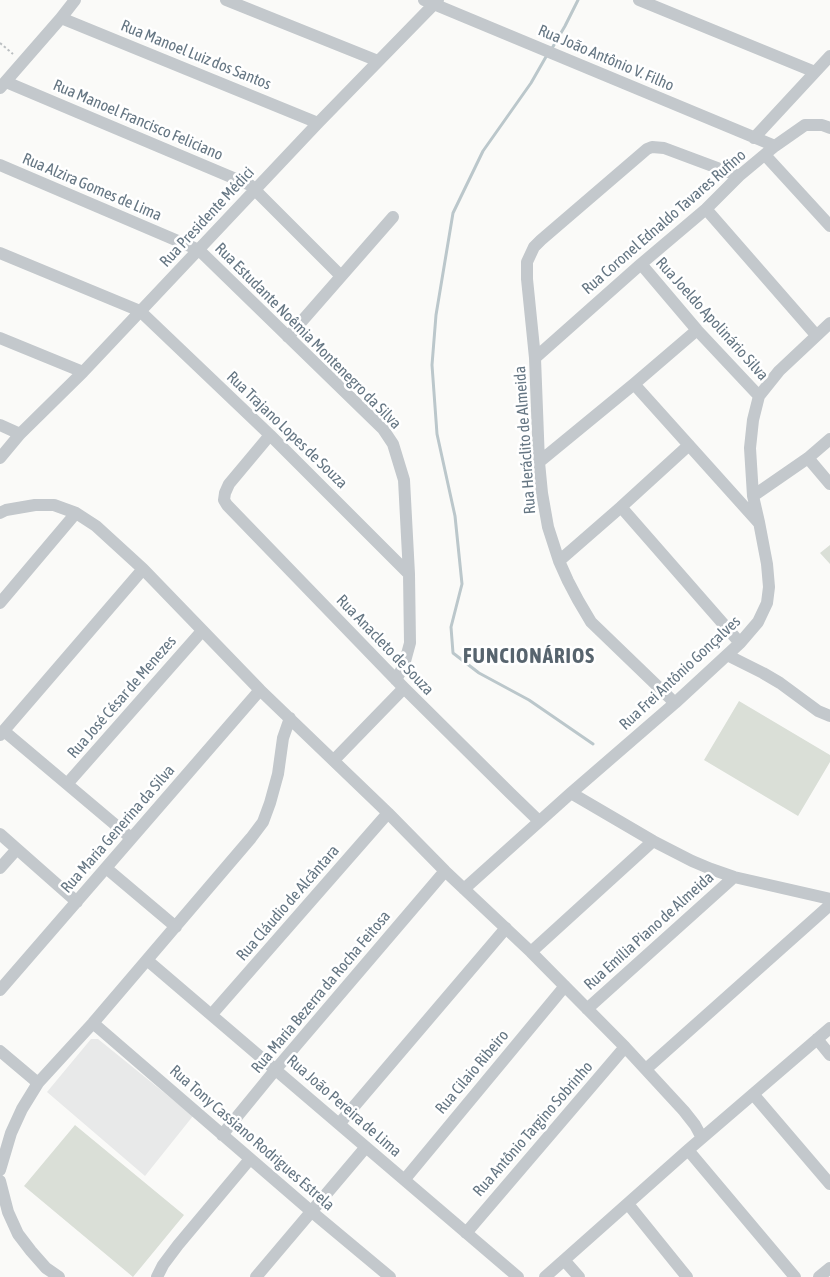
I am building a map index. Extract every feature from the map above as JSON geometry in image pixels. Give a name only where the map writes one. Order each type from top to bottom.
[{"type":"street","points":[[3,85],[75,0]]},
{"type":"street","points":[[226,0],[378,61]]},
{"type":"street","points":[[639,0],[815,72]]},
{"type":"street","name":"Rua Presidente Médici","points":[[0,458],[20,434],[82,372],[378,61],[432,1]]},
{"type":"street","name":"Rua João Antônio V. Filho","points":[[432,1],[754,138],[770,150]]},
{"type":"street","name":"Rua Manoel Luiz dos Santos","points":[[61,18],[318,123]]},
{"type":"street","points":[[754,138],[830,56]]},
{"type":"street","name":"Rua Manoel Francisco Feliciano","points":[[3,85],[244,182],[255,189],[341,276]]},
{"type":"street","name":"Rua Coronel Ednaldo Tavares Rufino","points":[[535,358],[706,209],[739,176],[770,150],[804,125],[826,126]]},
{"type":"street","name":"Rua Heráclito de Almeida","points":[[675,703],[591,622],[559,561],[548,527],[542,493],[535,358],[527,262],[534,248],[541,240],[652,146],[664,148],[739,176]]},
{"type":"street","points":[[770,150],[830,226]]},
{"type":"street","name":"Rua Alzira Gomes de Lima","points":[[0,165],[199,250]]},
{"type":"street","points":[[706,209],[816,335]]},
{"type":"street","points":[[288,337],[393,217]]},
{"type":"street","name":"Rua Estudante Noêmia Montenegro da Silva","points":[[199,250],[384,429],[394,444],[404,480],[409,574],[410,643],[400,684],[334,760]]},
{"type":"street","points":[[0,253],[140,311]]},
{"type":"street","name":"Rua Joeldo Apolinário Silva","points":[[641,264],[697,330],[759,396]]},
{"type":"street","name":"Rua Trajano Lopes de Souza","points":[[140,311],[270,435],[409,574]]},
{"type":"street","name":"Rua Frei Antônio Gonçalves","points":[[464,889],[675,703],[740,643],[758,622],[767,603],[769,587],[767,564],[753,496],[750,448],[753,420],[759,396],[779,372],[830,323]]},
{"type":"street","points":[[539,462],[697,330]]},
{"type":"street","points":[[0,338],[82,372]]},
{"type":"street","points":[[634,384],[759,522]]},
{"type":"street","points":[[0,425],[20,434]]},
{"type":"street","name":"Rua Anacleto de Souza","points":[[270,435],[229,484],[224,493],[224,500],[230,510],[400,684],[539,821]]},
{"type":"street","points":[[753,496],[808,458],[830,439]]},
{"type":"street","points":[[559,561],[688,445]]},
{"type":"street","points":[[808,458],[830,484]]},
{"type":"street","points":[[0,513],[6,510],[34,505],[54,505],[76,513],[96,526],[143,569],[260,690],[565,986],[684,1110],[702,1138]]},
{"type":"street","points":[[621,507],[740,643]]},
{"type":"street","points":[[0,603],[76,513]]},
{"type":"street","points":[[131,838],[2,733],[143,569]]},
{"type":"street","name":"Rua José César de Menezes","points":[[67,784],[202,631]]},
{"type":"street","points":[[727,655],[780,683],[818,711],[830,716]]},
{"type":"street","name":"Rua Maria Generina da Silva","points":[[0,990],[260,690]]},
{"type":"street","points":[[0,1165],[22,1109],[38,1083],[176,928],[263,822],[278,774],[283,738],[290,718]]},
{"type":"street","points":[[571,793],[653,841],[692,861],[734,877],[830,899]]},
{"type":"street","name":"Rua Cláudio de Alcântara","points":[[212,1014],[388,813]]},
{"type":"street","points":[[0,834],[77,902]]},
{"type":"street","points":[[531,952],[653,841]]},
{"type":"street","points":[[0,868],[17,849]]},
{"type":"street","points":[[106,868],[176,928]]},
{"type":"street","name":"Rua Maria Bezerra da Rocha Feitosa","points":[[222,1135],[445,871]]},
{"type":"street","name":"Rua Emília Piano de Almeida","points":[[587,1009],[734,877]]},
{"type":"street","points":[[646,1069],[830,905]]},
{"type":"street","points":[[339,1124],[506,928]]},
{"type":"street","name":"Rua João Pereira de Lima","points":[[147,960],[518,1277]]},
{"type":"street","name":"Rua Cilaio Ribeiro","points":[[405,1179],[565,986]]},
{"type":"street","name":"Rua Tony Cassiano Rodrigues Estrela","points":[[93,1023],[390,1277]]},
{"type":"street","points":[[545,1277],[688,1150],[830,1028]]},
{"type":"street","points":[[817,1039],[830,1055]]},
{"type":"street","name":"Rua Antônio Targino Sobrinho","points":[[466,1232],[625,1047]]},
{"type":"street","points":[[0,1051],[38,1083]]},
{"type":"street","points":[[753,1094],[830,1184]]},
{"type":"street","points":[[256,1277],[366,1147]]},
{"type":"street","points":[[688,1150],[795,1277]]},
{"type":"street","points":[[157,1277],[163,1265],[178,1245],[250,1159]]},
{"type":"street","points":[[0,1181],[8,1212],[18,1234],[46,1268],[59,1277]]},
{"type":"street","points":[[628,1204],[687,1277]]},
{"type":"street","points":[[564,1260],[579,1277]]},
{"type":"street","points":[[819,1277],[830,1268]]},
{"type":"path","points":[[0,43],[23,63]]},
{"type":"shaded area","points":[[830,545],[830,564],[820,553]]},
{"type":"shaded area","points":[[739,701],[830,755],[830,762],[798,816],[704,760]]},
{"type":"shaded area","points":[[91,1039],[98,1039],[193,1116],[145,1176],[47,1092]]},
{"type":"shaded area","points":[[75,1125],[184,1215],[133,1277],[24,1186]]},
{"type":"waterway","points":[[551,50],[578,0]]},
{"type":"waterway","points":[[547,55],[531,83],[483,151],[453,213],[436,315],[432,365],[437,434],[455,516],[462,584],[451,627],[453,653],[479,673],[529,700],[593,744]]},
{"type":"district","name":"FUNCIONÁRIOS","points":[[529,656]]}]
